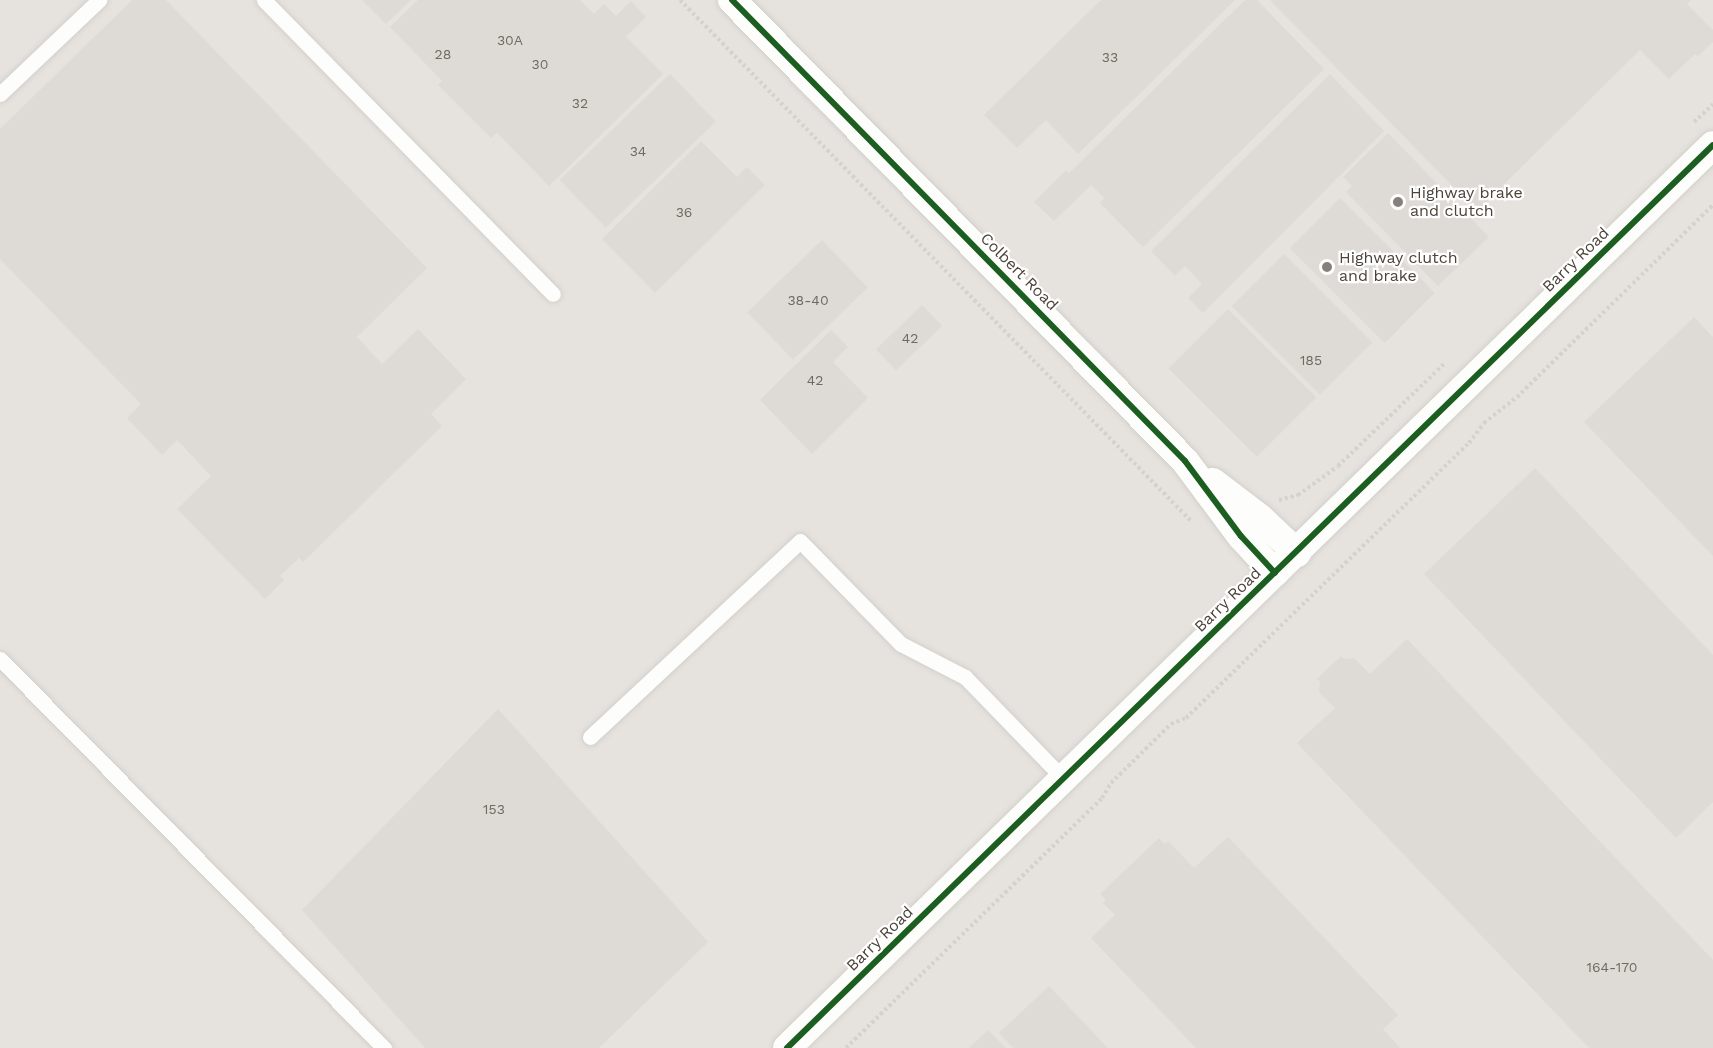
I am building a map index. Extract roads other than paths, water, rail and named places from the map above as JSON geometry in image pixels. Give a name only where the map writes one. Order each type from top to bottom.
[{"type":"street","name":"Colbert Road","points":[[732,0],[1185,461],[1241,536],[1275,573]]},
{"type":"street","name":"Barry Road","points":[[787,1048],[1713,145]]},
{"type":"street","name":"Colbert Road","points":[[1185,461],[1260,518],[1297,553]]},
{"type":"lane","points":[[0,94],[99,0]]},
{"type":"lane","points":[[264,0],[553,294]]},
{"type":"lane","points":[[590,737],[800,541],[901,644],[965,677],[1064,779]]},
{"type":"lane","points":[[0,659],[384,1048]]},
{"type":"place","name":"Highway brake and clutch","points":[[1398,202]]},
{"type":"place","name":"Highway clutch and brake","points":[[1327,267]]}]
